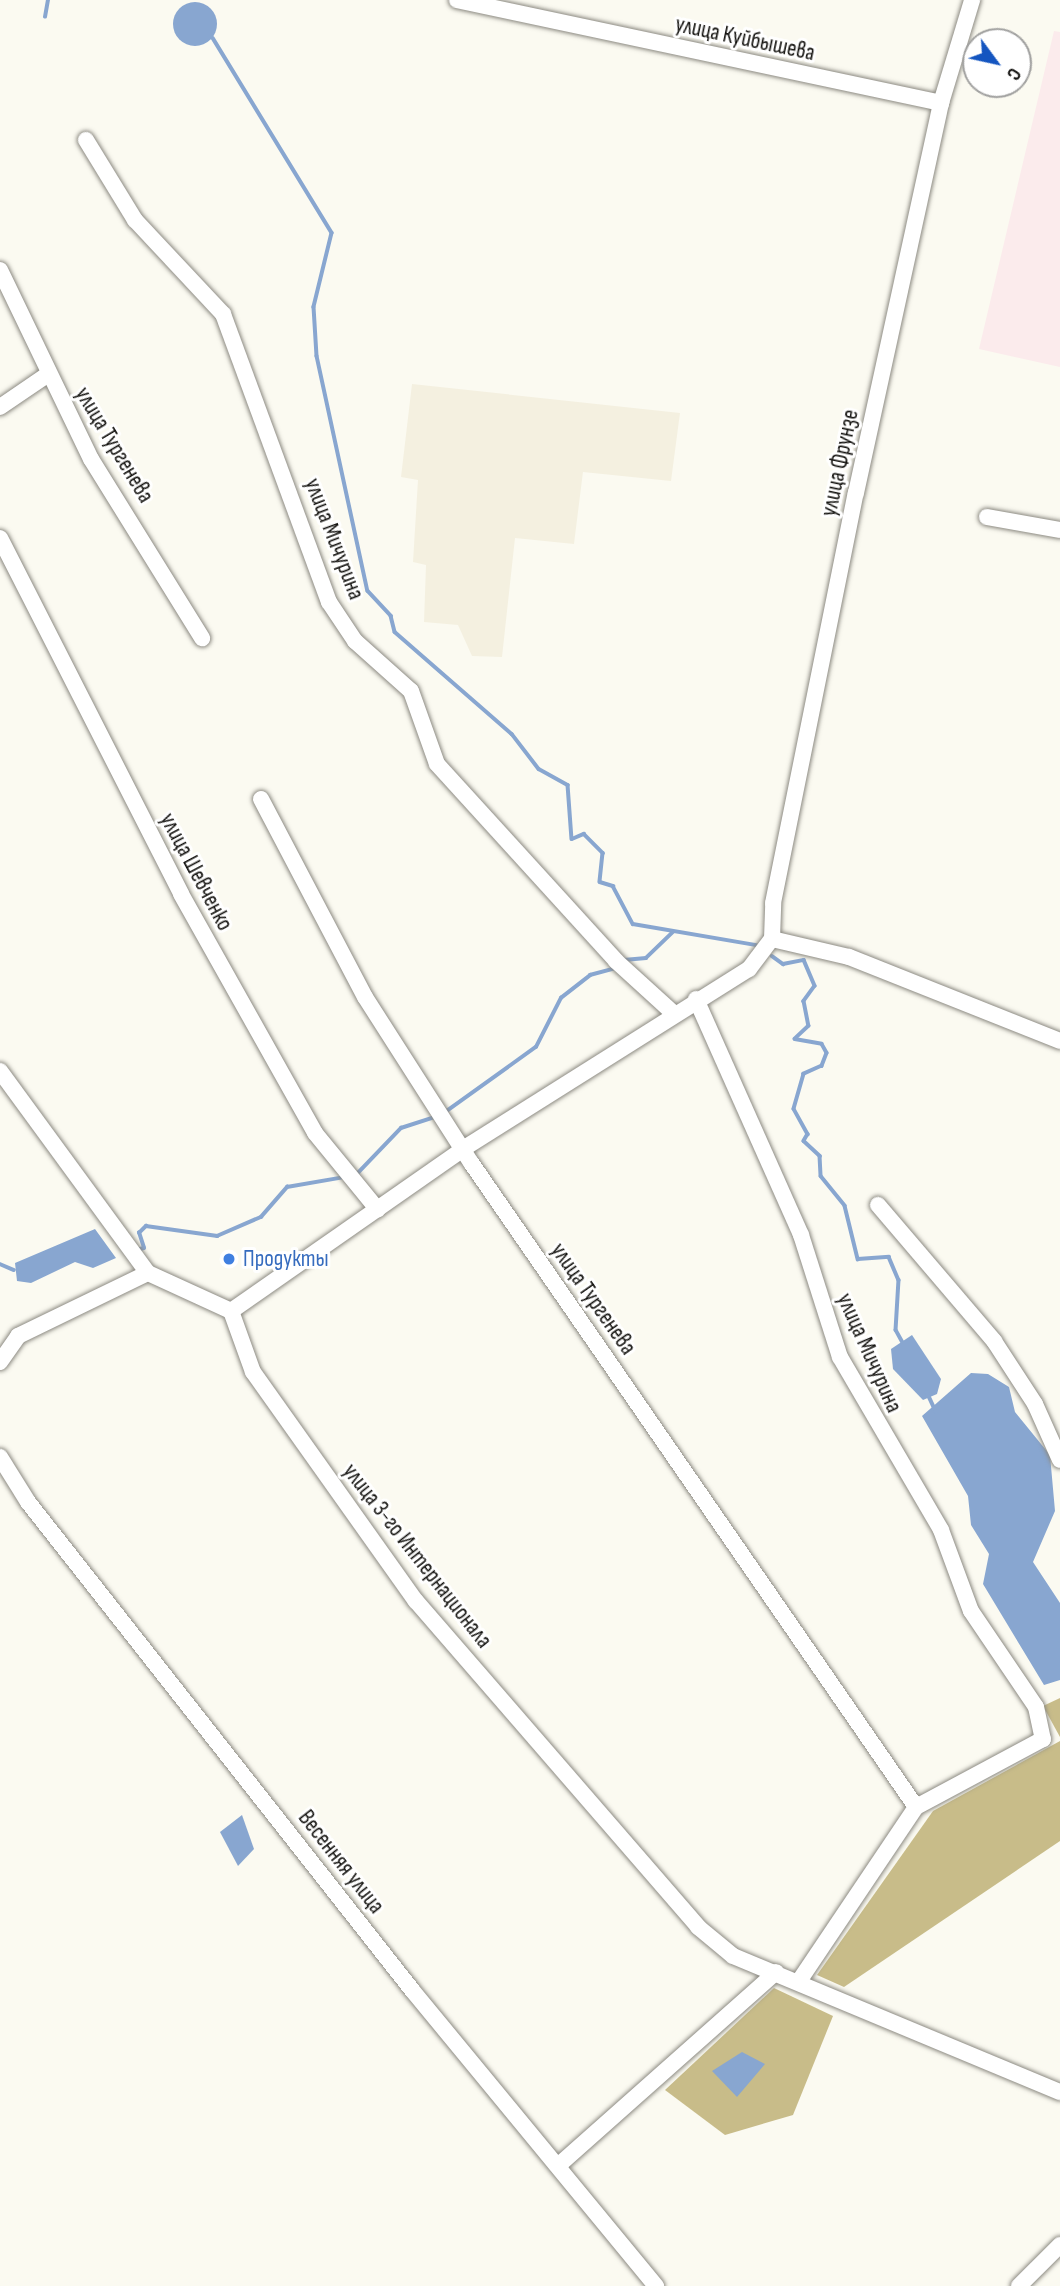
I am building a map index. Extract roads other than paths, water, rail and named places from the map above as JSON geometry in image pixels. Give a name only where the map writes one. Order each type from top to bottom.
[{"type":"street","name":"улица Куйбышева","points":[[457,0],[941,103]]},
{"type":"street","name":"улица Фрунзе","points":[[772,939],[773,903],[941,103],[972,0]]},
{"type":"street","name":"улица Мичурина","points":[[86,140],[135,220],[223,314],[329,602],[355,642],[411,691],[437,764],[616,961],[673,1012]]},
{"type":"street","name":"улица Тургенева","points":[[0,270],[47,375],[91,459],[202,638]]},
{"type":"street","points":[[0,407],[47,375]]},
{"type":"street","points":[[987,517],[1060,530]]},
{"type":"street","name":"улица Шевченко","points":[[0,538],[181,894],[308,1121],[378,1210]]},
{"type":"street","name":"улица Тургенева","points":[[261,799],[365,997],[916,1807]]},
{"type":"street","points":[[0,1071],[148,1273],[231,1311],[466,1147],[673,1012],[749,969],[772,939],[849,957],[1060,1041]]},
{"type":"street","name":"улица Мичурина","points":[[695,999],[801,1235],[840,1357],[941,1530],[971,1611],[1036,1707],[1043,1739],[916,1807]]},
{"type":"street","points":[[878,1205],[994,1341],[1035,1404],[1060,1460]]},
{"type":"street","points":[[0,1362],[18,1336],[148,1273]]},
{"type":"street","name":"улица 3-го Интернационала","points":[[231,1311],[253,1373],[416,1601],[698,1927],[733,1956],[799,1981],[1060,2092]]},
{"type":"street","name":"Весенняя улица","points":[[0,1457],[28,1502],[412,1990],[538,2147],[560,2164],[656,2286]]},
{"type":"street","points":[[799,1981],[916,1807]]},
{"type":"street","points":[[560,2164],[776,1972]]},
{"type":"street","points":[[1019,2286],[1060,2245]]},
{"type":"water","points":[[195,2],[204,3],[211,8],[216,15],[216,33],[211,40],[204,45],[195,46],[186,45],[179,40],[174,33],[173,24],[174,15],[179,8],[186,3]]},
{"type":"water","points":[[95,1229],[116,1258],[93,1268],[75,1262],[31,1283],[17,1281],[15,1263]]},
{"type":"water","points":[[912,1335],[941,1379],[937,1394],[923,1400],[893,1369],[891,1349]]},
{"type":"water","points":[[971,1373],[988,1374],[1009,1387],[1015,1412],[1050,1455],[1055,1511],[1033,1562],[1060,1603],[1060,1680],[1044,1685],[983,1584],[989,1554],[971,1525],[968,1496],[922,1416]]},
{"type":"water","points":[[242,1815],[254,1849],[238,1866],[220,1832]]},
{"type":"water","points":[[742,2052],[765,2064],[737,2097],[712,2071]]},
{"type":"waterway","points":[[45,17],[48,0]]},
{"type":"waterway","points":[[213,38],[332,233],[314,307],[317,356],[368,591],[391,616],[395,632],[512,734],[539,769],[568,785],[572,839],[584,834],[603,853],[600,882],[613,886],[633,924],[756,945]]},
{"type":"waterway","points":[[624,960],[646,958],[673,932]]},
{"type":"waterway","points":[[772,956],[783,964],[804,960],[815,986],[804,1001],[809,1026],[795,1039],[822,1044],[827,1053],[822,1066],[804,1074],[794,1109],[808,1134],[804,1141],[820,1156],[821,1176],[845,1206],[858,1259],[889,1257],[899,1280],[896,1330],[902,1341]]},
{"type":"waterway","points":[[444,1113],[536,1047],[561,998],[590,975],[616,968]]},
{"type":"waterway","points":[[356,1175],[401,1128],[437,1116]]},
{"type":"waterway","points":[[136,1250],[144,1248],[139,1233],[146,1226],[217,1236],[261,1217],[287,1187],[345,1177]]},
{"type":"waterway","points":[[0,1264],[14,1270]]},
{"type":"waterway","points":[[927,1392],[936,1411]]},
{"type":"place","name":"Продукты","points":[[229,1259]]}]
